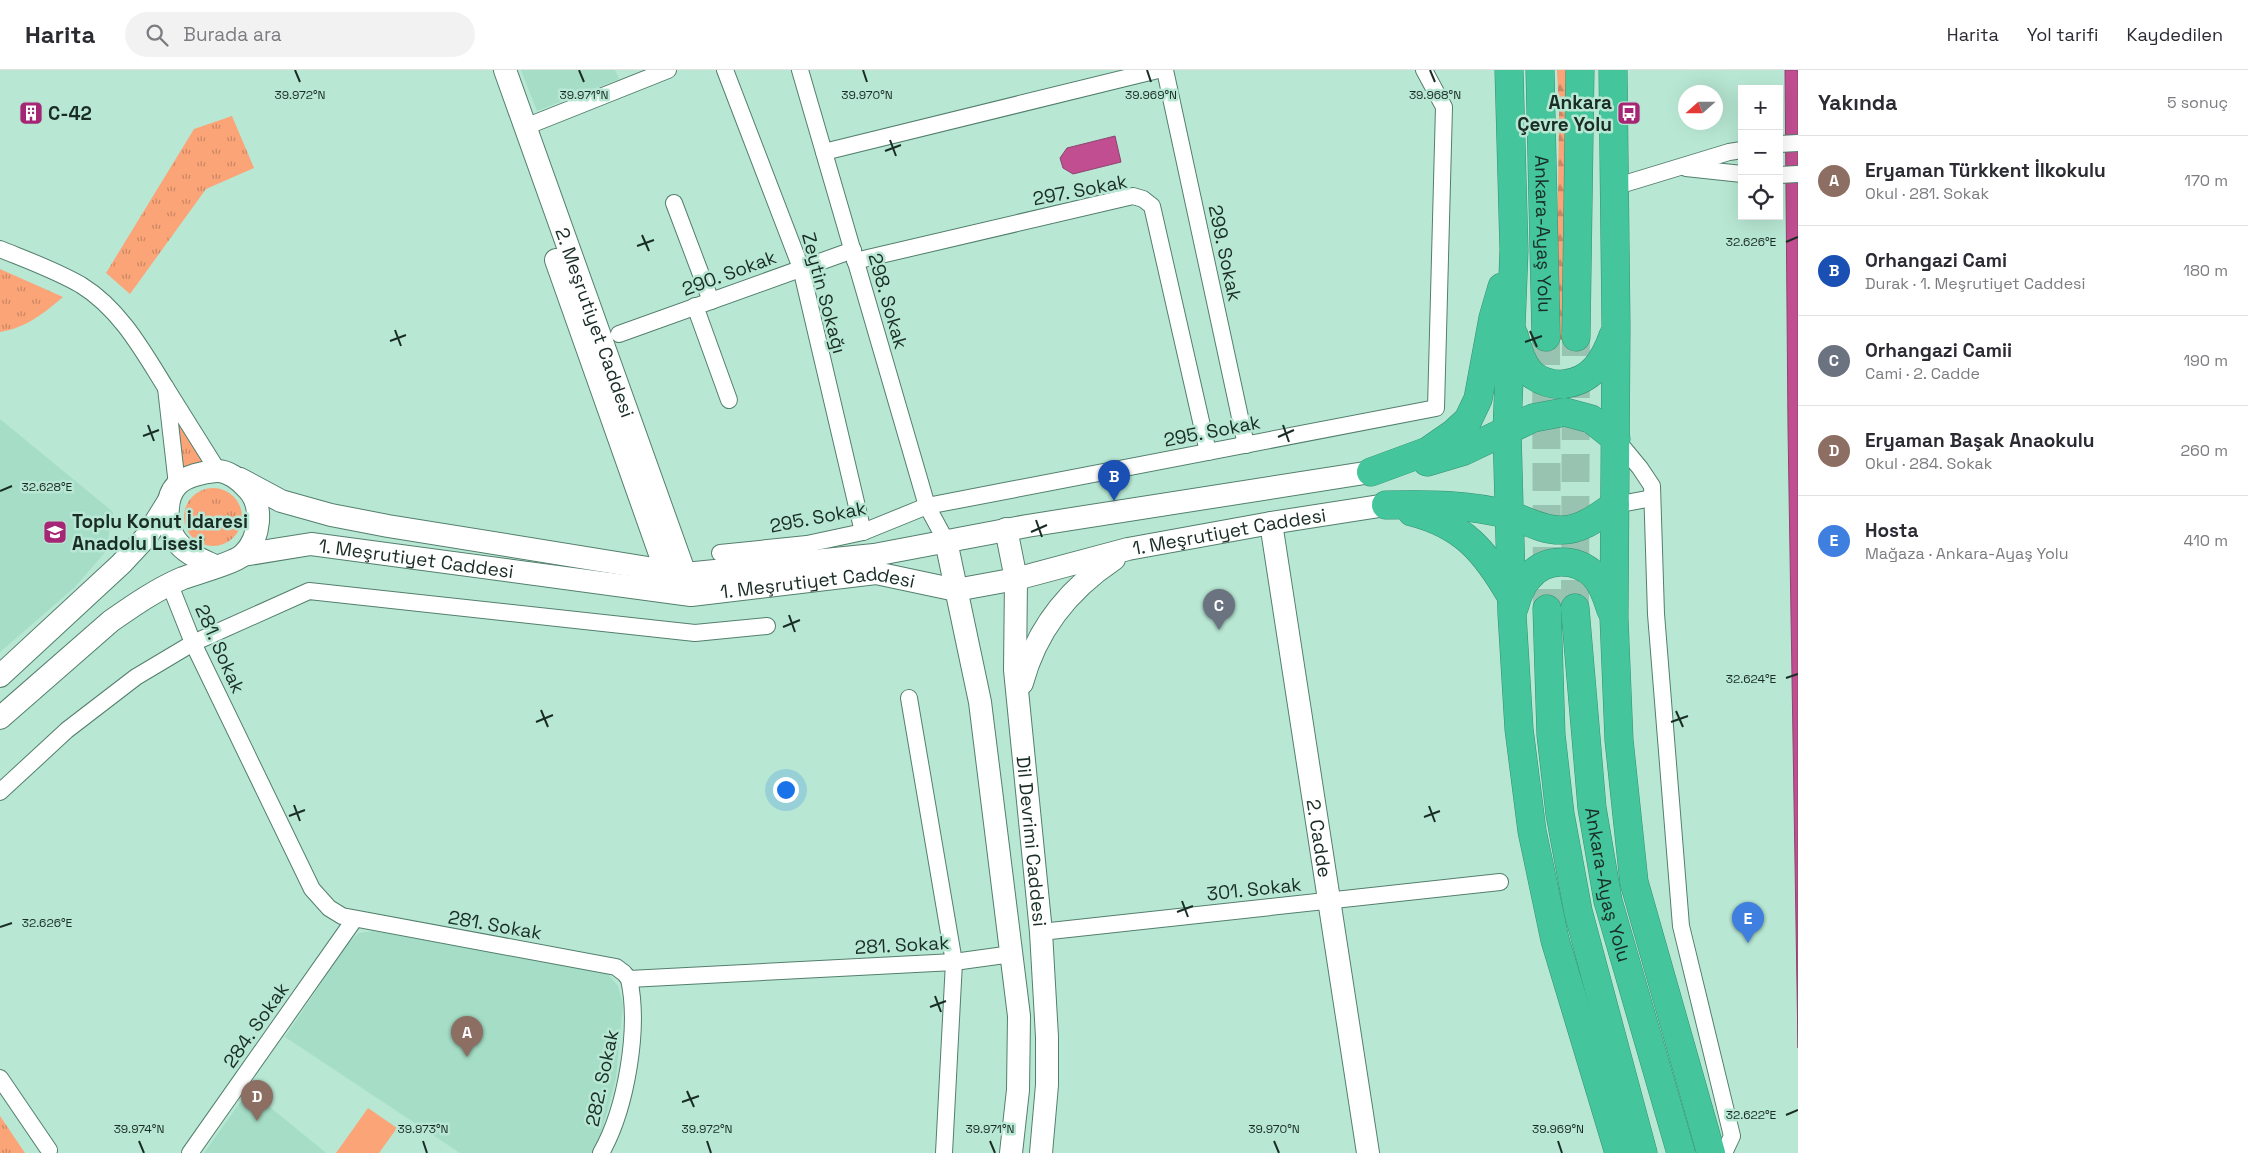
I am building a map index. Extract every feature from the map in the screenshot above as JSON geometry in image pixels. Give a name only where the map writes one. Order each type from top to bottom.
[{"type":"highway","points":[[1509,70],[1514,250],[1507,432],[1512,606],[1519,729],[1532,831],[1555,940],[1618,1153]]},
{"type":"highway","name":"Ankara-Ayaş Yolu","points":[[1540,70],[1546,337]]},
{"type":"highway","name":"Ankara-Ayaş Yolu","points":[[1576,336],[1580,70]]},
{"type":"highway","points":[[1613,70],[1616,326],[1614,618],[1619,740],[1634,882],[1711,1153]]},
{"type":"highway","points":[[1371,472],[1428,451],[1454,434],[1468,420],[1478,399],[1493,318],[1514,250]]},
{"type":"highway","points":[[1511,326],[1521,358],[1533,375],[1545,382],[1557,384],[1579,381],[1595,370],[1607,354],[1616,326]]},
{"type":"highway","points":[[1371,472],[1429,462],[1464,451],[1533,418],[1565,412],[1591,419],[1616,439]]},
{"type":"highway","points":[[1386,505],[1435,504],[1509,515],[1534,526],[1561,530],[1588,524],[1615,505]]},
{"type":"highway","points":[[1386,505],[1423,514],[1448,525],[1471,541],[1495,569],[1512,606]]},
{"type":"highway","points":[[1512,606],[1529,576],[1544,565],[1562,561],[1579,564],[1595,576],[1606,593],[1614,618]]},
{"type":"highway","name":"Ankara-Ayaş Yolu","points":[[1575,608],[1592,808],[1608,901],[1681,1153]]},
{"type":"highway","name":"Ankara-Ayaş Yolu","points":[[1547,610],[1552,735],[1560,814],[1578,911],[1643,1153]]},
{"type":"main road","name":"2. Meşrutiyet Caddesi","points":[[489,70],[675,573]]},
{"type":"main road","name":"2. Meşrutiyet Caddesi","points":[[504,70],[675,573]]},
{"type":"main road","points":[[0,676],[126,558],[156,523],[173,492],[197,474],[218,471],[240,479],[251,491],[258,506],[259,523],[251,544],[243,555],[228,563],[215,566],[170,585],[131,606],[111,621],[0,718]]},
{"type":"main road","name":"1. Meşrutiyet Caddesi","points":[[240,479],[281,501],[331,515],[675,573],[874,555],[1006,529],[1371,472]]},
{"type":"main road","points":[[173,492],[168,522],[174,538],[185,550],[215,566]]},
{"type":"main road","name":"1. Meşrutiyet Caddesi","points":[[243,555],[311,544],[691,595],[876,572],[956,590],[1016,579],[1128,549],[1271,523],[1386,505]]},
{"type":"main road","name":"2. Cadde","points":[[1271,523],[1368,1153]]},
{"type":"main road","name":"Dil Devrimi Caddesi","points":[[1006,529],[1016,579],[1015,670],[1041,932],[1047,1037],[1047,1085],[1041,1153]]},
{"type":"main road","name":"Dil Devrimi Caddesi","points":[[946,541],[980,702],[1012,954],[1018,1016],[1018,1090],[1011,1153]]},
{"type":"main road","points":[[1018,698],[1028,660],[1046,624],[1089,575],[1128,549]]},
{"type":"street","points":[[535,123],[668,70]]},
{"type":"street","name":"Zeytin Sokağı","points":[[725,70],[801,268],[863,532]]},
{"type":"street","name":"298. Sokak","points":[[800,70],[927,506],[946,541]]},
{"type":"street","points":[[824,152],[1118,75],[1158,70]]},
{"type":"street","name":"299. Sokak","points":[[1165,70],[1246,445]]},
{"type":"street","name":"295. Sokak","points":[[720,553],[807,544],[863,532],[927,506],[1436,408],[1444,107],[1424,70]]},
{"type":"street","points":[[1783,144],[1798,143]]},
{"type":"street","points":[[1614,187],[1738,151]]},
{"type":"street","points":[[1678,168],[1738,174]]},
{"type":"street","name":"297. Sokak","points":[[854,255],[1133,196],[1143,199],[1152,206],[1208,452]]},
{"type":"street","points":[[674,203],[711,301]]},
{"type":"street","points":[[0,248],[54,271],[101,300],[122,322],[142,349],[218,471]]},
{"type":"street","name":"290. Sokak","points":[[619,334],[801,268],[854,255]]},
{"type":"street","points":[[695,306],[729,400]]},
{"type":"street","points":[[166,388],[173,492]]},
{"type":"street","points":[[1616,439],[1652,486],[1656,614],[1681,926],[1732,1136],[1724,1153]]},
{"type":"street","points":[[1615,505],[1652,498]]},
{"type":"street","name":"281. Sokak","points":[[170,585],[193,643],[312,888],[329,908],[342,916],[354,920],[616,966],[629,979],[954,962],[1012,954]]},
{"type":"street","points":[[0,792],[67,730],[136,677],[193,643],[308,591],[695,633],[767,626]]},
{"type":"street","points":[[909,698],[954,962],[944,1153]]},
{"type":"street","name":"301. Sokak","points":[[1041,932],[1500,882]]},
{"type":"street","name":"284. Sokak","points":[[190,1153],[354,920]]},
{"type":"street","name":"282. Sokak","points":[[601,1153],[610,1137],[629,1065],[634,1022],[633,998],[629,979]]},
{"type":"street","points":[[0,1078],[50,1150]]},
{"type":"shaded area","points":[[521,70],[615,70],[619,79],[537,111]]},
{"type":"shaded area","points":[[1785,70],[1798,70],[1798,1048],[1788,428]]},
{"type":"shaded area","points":[[1115,136],[1121,162],[1073,174],[1063,168],[1060,158],[1067,148]]},
{"type":"shaded area","name":"Toplu Konut İdaresi Anadolu Lisesi","points":[[0,419],[113,512],[106,551],[75,587],[0,652]]},
{"type":"shaded area","points":[[373,931],[607,973],[618,986],[623,1005],[616,1078],[600,1139],[592,1153],[460,1153],[285,1037],[348,943],[359,933]]},
{"type":"shaded area","points":[[249,1090],[325,1152],[325,1153],[204,1153]]},
{"type":"green space","points":[[1557,70],[1567,70],[1563,340],[1556,339],[1559,113]]},
{"type":"green space","points":[[232,116],[254,168],[206,189],[130,294],[106,273],[194,129]]},
{"type":"green space","points":[[0,269],[63,297],[42,314],[26,323],[0,332]]},
{"type":"green space","points":[[176,414],[205,462],[182,469]]},
{"type":"green space","points":[[207,488],[219,488],[234,496],[242,511],[242,523],[234,538],[219,546],[207,546],[192,538],[184,523],[184,511],[192,496]]},
{"type":"green space","points":[[368,1108],[397,1128],[379,1153],[336,1153]]},
{"type":"green space","points":[[0,1116],[25,1153],[0,1153]]},
{"type":"tunnel","points":[[1546,337],[1547,609]]},
{"type":"tunnel","points":[[1575,608],[1576,337]]},
{"type":"place","name":"C-42","points":[[31,113]]},
{"type":"place","name":"Ankara Çevre Yolu","points":[[1629,113]]},
{"type":"place","name":"Orhangazi Cami","points":[[1114,501]]},
{"type":"place","name":"Toplu Konut İdaresi Anadolu Lisesi","points":[[55,532]]},
{"type":"place","name":"Orhangazi Camii","points":[[1219,630]]},
{"type":"place","name":"Hosta","points":[[1748,943]]},
{"type":"place","name":"Eryaman Türkkent İlkokulu","points":[[467,1057]]},
{"type":"place","name":"Eryaman Başak Anaokulu","points":[[257,1121]]}]
